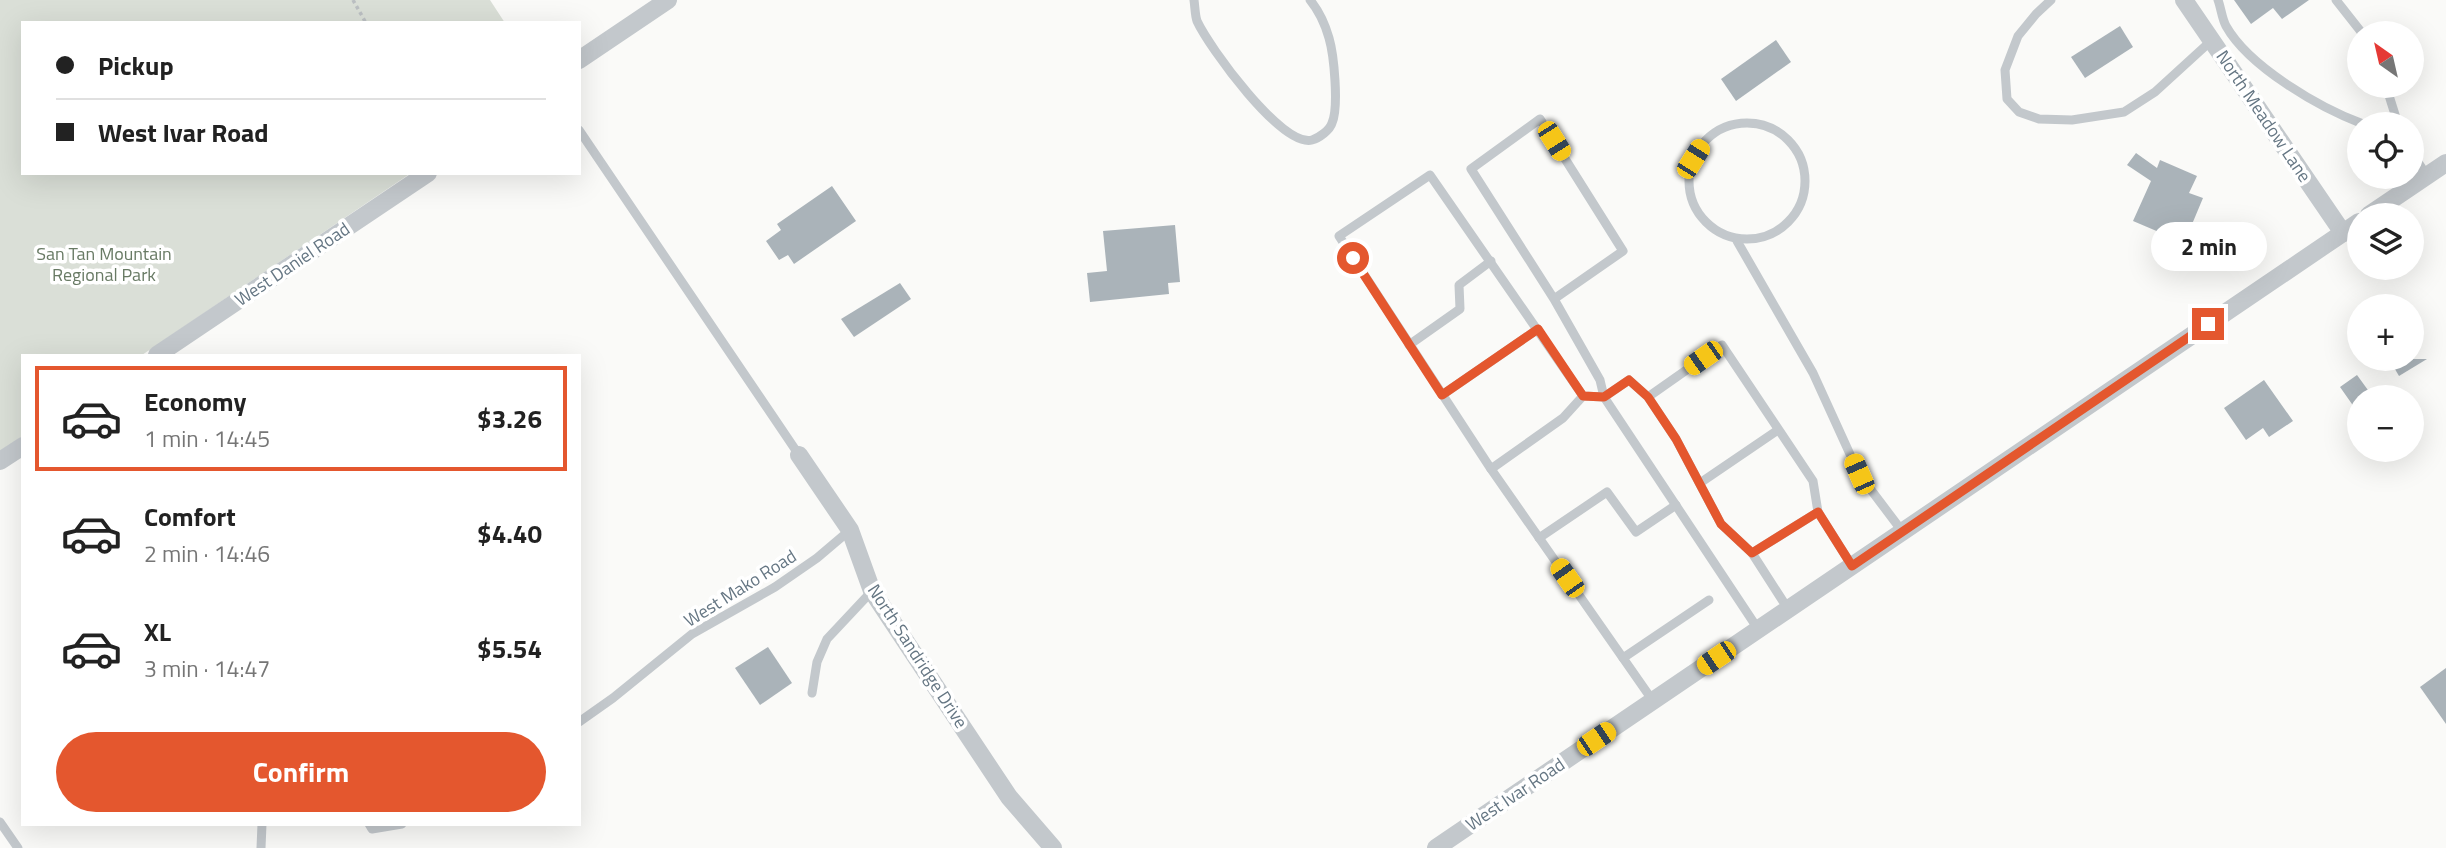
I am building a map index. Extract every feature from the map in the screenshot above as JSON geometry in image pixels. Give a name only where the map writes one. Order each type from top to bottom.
[{"type":"street","points":[[581,59],[668,0]]},
{"type":"street","name":"North Meadow Lane","points":[[2184,0],[2343,233]]},
{"type":"street","points":[[2387,203],[2446,163]]},
{"type":"street","name":"West Daniel Road","points":[[158,354],[425,175]]},
{"type":"street","name":"West Ivar Road","points":[[1436,848],[2347,230]]},
{"type":"street","points":[[0,461],[21,447]]},
{"type":"street","name":"North Sandridge Drive","points":[[799,455],[850,530],[872,591],[1009,797],[1053,848]]},
{"type":"lane","points":[[1194,0],[1196,19],[1212,45],[1266,115],[1289,135],[1300,140],[1312,140],[1324,134],[1332,123],[1335,85],[1329,38],[1318,9],[1310,0]]},
{"type":"lane","points":[[2051,0],[2018,36],[2005,70],[2007,99],[2019,112],[2039,119],[2072,120],[2124,112],[2155,92],[2212,40]]},
{"type":"lane","points":[[2218,0],[2226,26],[2247,52],[2295,90],[2347,118]]},
{"type":"lane","points":[[2336,0],[2353,21]]},
{"type":"lane","points":[[1554,299],[1623,251],[1540,118],[1471,169],[1554,299],[1601,380],[1604,397],[1758,629]]},
{"type":"lane","points":[[1737,240],[1765,237],[1783,228],[1797,213],[1805,194],[1806,174],[1801,155],[1789,139],[1772,128],[1753,122],[1734,124],[1717,131],[1703,143],[1693,159],[1689,178],[1690,196],[1698,213],[1711,227],[1737,240],[1813,373],[1859,474],[1902,531]]},
{"type":"lane","points":[[581,133],[799,455]]},
{"type":"lane","points":[[2424,171],[2427,176]]},
{"type":"lane","points":[[1583,396],[1430,175],[1339,236],[1491,469],[1653,701]]},
{"type":"lane","points":[[1409,345],[1460,309],[1460,285],[1491,261]]},
{"type":"lane","points":[[1442,395],[1538,329]]},
{"type":"lane","points":[[1648,397],[1722,345],[1813,481],[1818,512],[1852,566]]},
{"type":"lane","points":[[1583,396],[1604,397],[1629,380],[1648,397],[1676,439],[1721,524],[1752,553],[1788,609]]},
{"type":"lane","points":[[1491,469],[1563,418],[1583,396]]},
{"type":"lane","points":[[1700,483],[1778,430]]},
{"type":"lane","points":[[1539,538],[1607,492],[1636,532],[1676,505]]},
{"type":"lane","points":[[1752,553],[1818,512]]},
{"type":"lane","name":"West Mako Road","points":[[581,721],[692,634],[775,587],[817,558],[850,530]]},
{"type":"lane","points":[[812,693],[817,662],[827,639],[872,591]]},
{"type":"lane","points":[[1623,658],[1709,600]]},
{"type":"lane","points":[[0,822],[18,848]]},
{"type":"lane","points":[[261,848],[262,826]]},
{"type":"path","points":[[353,0],[365,21]]},
{"type":"green space","name":"San Tan Mountain Regional Park","points":[[0,0],[490,0],[504,21],[21,21],[21,175],[408,175],[143,354],[21,354],[21,437],[0,451]]},
{"type":"building","points":[[2234,0],[2309,0],[2282,19],[2273,8],[2251,24]]},
{"type":"building","points":[[2120,26],[2133,47],[2085,78],[2071,57]]},
{"type":"building","points":[[1776,40],[1791,62],[1736,101],[1721,79]]},
{"type":"building","points":[[2136,153],[2157,168],[2160,160],[2197,176],[2189,193],[2203,198],[2190,229],[2179,224],[2173,238],[2133,221],[2151,181],[2127,165]]},
{"type":"building","points":[[832,186],[856,221],[794,264],[788,255],[779,260],[766,241],[781,230],[777,224]]},
{"type":"building","points":[[1175,225],[1180,282],[1168,283],[1169,294],[1090,302],[1087,273],[1107,271],[1103,231]]},
{"type":"building","points":[[900,283],[911,299],[854,337],[841,319]]},
{"type":"building","points":[[2357,375],[2364,385],[2347,385],[2347,397],[2340,387]]},
{"type":"building","points":[[2264,380],[2293,421],[2269,437],[2263,428],[2246,440],[2224,408]]},
{"type":"building","points":[[768,647],[792,683],[760,705],[735,668]]},
{"type":"building","points":[[2446,668],[2446,724],[2420,687]]},
{"type":"route","points":[[1353,258],[1442,395],[1538,329],[1583,396],[1604,397],[1629,380],[1648,397],[1676,439],[1721,524],[1752,553],[1818,512],[1852,566],[2208,324]]}]
